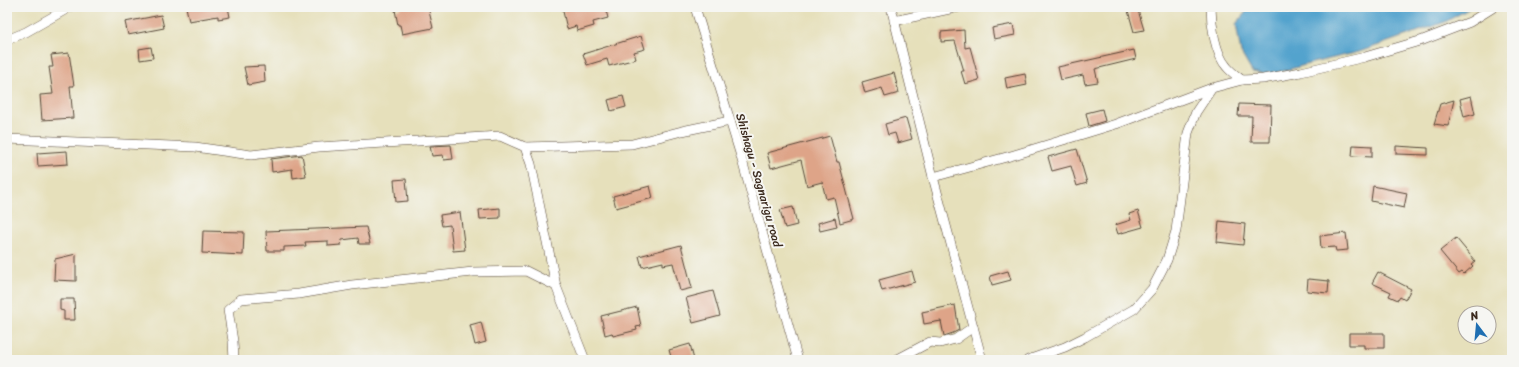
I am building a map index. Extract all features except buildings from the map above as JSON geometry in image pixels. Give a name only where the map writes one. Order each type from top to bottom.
[{"type":"street","points":[[7,40],[26,32],[70,7]]},
{"type":"street","name":"Shishagu - Sagnarigu road","points":[[695,7],[730,122],[798,360]]},
{"type":"street","points":[[891,7],[933,177],[982,360]]},
{"type":"street","points":[[894,21],[959,7]]},
{"type":"street","points":[[1211,7],[1212,25],[1220,53],[1226,67],[1242,80]]},
{"type":"street","points":[[933,177],[1014,155],[1116,124],[1212,88],[1242,80],[1263,79],[1365,57],[1423,40],[1470,22],[1494,7]]},
{"type":"street","points":[[1028,360],[1071,344],[1128,313],[1134,309],[1152,289],[1167,260],[1176,231],[1188,133],[1196,112],[1212,88]]},
{"type":"street","points":[[7,139],[195,147],[251,155],[319,147],[500,136],[526,147],[632,144],[682,131],[730,122]]},
{"type":"street","points":[[526,147],[531,164],[556,286],[585,360]]},
{"type":"street","points":[[234,360],[233,340],[228,310],[241,299],[299,294],[352,285],[473,272],[526,271],[556,286]]},
{"type":"street","points":[[896,360],[930,342],[940,343],[956,339],[973,327]]},
{"type":"water","points":[[1250,7],[1472,7],[1445,22],[1359,52],[1269,75],[1252,72],[1241,53],[1236,24]]}]
